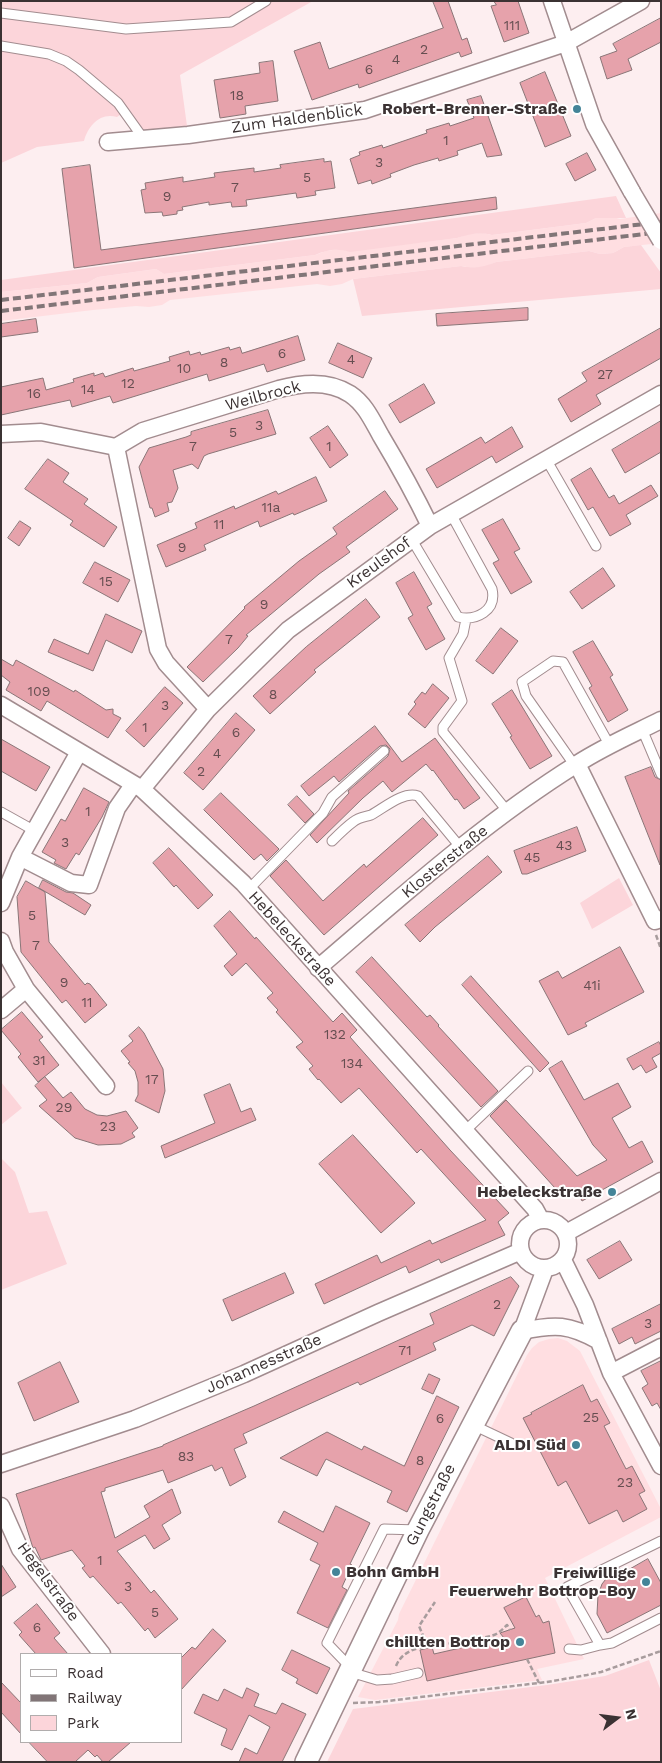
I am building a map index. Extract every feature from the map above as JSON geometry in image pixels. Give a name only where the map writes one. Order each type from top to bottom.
[{"type":"street","points":[[552,1],[594,124],[661,241]]},
{"type":"street","points":[[566,43],[641,1]]},
{"type":"street","name":"Zum Haldenblick","points":[[108,142],[188,135],[365,110],[566,43]]},
{"type":"street","name":"Weilbrock","points":[[116,447],[143,431],[279,389],[298,384],[334,387],[348,392],[362,403],[406,478],[430,526]]},
{"type":"street","name":"Kreulshof","points":[[20,857],[71,884],[89,885],[117,808],[208,709],[288,630],[430,526],[661,394]]},
{"type":"street","points":[[1,434],[41,432],[116,447],[158,649],[166,663],[208,709]]},
{"type":"street","name":"Hebeleckstraße","points":[[1,706],[138,787],[249,889],[535,1209],[541,1220]]},
{"type":"street","name":"Klosterstraße","points":[[318,968],[461,848],[508,812],[576,765],[661,720]]},
{"type":"street","points":[[1,903],[20,857],[79,752]]},
{"type":"street","points":[[576,765],[655,921],[661,919]]},
{"type":"street","points":[[1,941],[5,952],[26,989],[106,1086]]},
{"type":"street","points":[[1,1010],[26,989]]},
{"type":"street","points":[[566,1233],[661,1181]]},
{"type":"street","points":[[541,1220],[553,1222],[558,1224],[566,1233],[569,1244],[566,1255],[555,1266],[545,1269],[539,1268],[528,1262],[521,1251],[520,1244],[524,1231],[534,1222],[541,1220]]},
{"type":"street","name":"Johannesstraße","points":[[1,1464],[144,1415],[244,1374],[521,1251]]},
{"type":"street","points":[[563,1260],[585,1305],[611,1373],[661,1466]]},
{"type":"street","name":"Gungstraße","points":[[306,1762],[418,1530],[522,1331],[545,1269]]},
{"type":"street","points":[[522,1331],[557,1325],[585,1333],[599,1342]]},
{"type":"street","points":[[611,1373],[661,1347]]},
{"type":"street","name":"Hegelstraße","points":[[1,1506],[20,1549],[101,1653]]},
{"type":"lane","points":[[1,13],[126,29],[231,22],[266,1]]},
{"type":"lane","points":[[1,46],[49,54],[66,61],[118,103],[143,138]]},
{"type":"lane","points":[[546,459],[596,546]]},
{"type":"lane","points":[[412,540],[458,617],[474,618],[487,611],[492,605],[494,596],[492,589],[451,514]]},
{"type":"lane","points":[[466,619],[463,634],[449,658],[462,701],[442,727],[443,732],[508,812]]},
{"type":"lane","points":[[576,765],[526,696],[522,682],[553,661],[563,662],[610,746]]},
{"type":"lane","points":[[642,729],[661,774]]},
{"type":"lane","points":[[249,889],[323,813],[332,797],[384,751]]},
{"type":"lane","points":[[332,841],[353,821],[370,816],[397,800],[413,794],[418,796],[461,848]]},
{"type":"lane","points":[[1,812],[35,831]]},
{"type":"lane","points":[[465,1131],[528,1071]]},
{"type":"lane","points":[[473,1424],[511,1443]]},
{"type":"lane","points":[[418,1530],[384,1529],[327,1643],[350,1670],[377,1680],[392,1679],[418,1673]]},
{"type":"lane","points":[[600,1645],[567,1587],[661,1541]]},
{"type":"lane","points":[[569,1649],[581,1650],[612,1643],[661,1618]]},
{"type":"path","points":[[427,1645],[419,1626],[435,1602]]},
{"type":"path","points":[[392,1679],[398,1660],[416,1648],[482,1638],[497,1633],[507,1625],[510,1630]]},
{"type":"path","points":[[336,1703],[379,1702],[539,1682],[601,1672],[661,1650]]},
{"type":"path","points":[[527,1660],[539,1682]]},
{"type":"shaded area","points":[[661,213],[661,243],[624,247],[613,253],[600,254],[589,251],[496,262],[485,267],[461,266],[353,279],[342,284],[330,286],[317,284],[170,300],[162,305],[149,307],[136,306],[93,310],[1,321],[1,292],[87,283],[98,277],[156,269],[164,274],[315,255],[339,249],[350,251],[457,238],[468,234],[483,233],[492,235],[586,223],[596,218],[609,216],[620,219]]},
{"type":"shaded area","points":[[558,1338],[567,1341],[580,1351],[661,1509],[661,1517],[545,1578],[584,1659],[537,1669],[542,1680],[375,1700],[358,1697],[398,1620],[399,1614],[527,1355],[539,1342]]},
{"type":"green space","points":[[1,1],[313,1],[180,75],[187,126],[144,132],[129,109],[117,117],[100,118],[88,130],[84,141],[37,147],[1,163]]},
{"type":"green space","points":[[616,196],[626,218],[596,218],[586,223],[492,235],[474,234],[457,238],[350,252],[332,250],[315,255],[164,274],[156,269],[98,277],[87,283],[1,292],[1,280]]},
{"type":"green space","points":[[641,245],[661,273],[661,289],[362,316],[353,279],[461,266],[479,267],[496,262],[589,251],[600,254],[613,253],[624,247]]},
{"type":"green space","points":[[619,878],[633,905],[592,929],[580,903]]},
{"type":"green space","points":[[1,1082],[22,1108],[1,1125]]},
{"type":"green space","points":[[1,1158],[15,1172],[29,1213],[47,1211],[67,1264],[1,1290]]},
{"type":"green space","points":[[649,1660],[661,1691],[661,1762],[327,1762],[353,1709],[605,1676]]},
{"type":"building","points":[[433,1],[448,1],[462,40],[467,38],[472,53],[461,57],[459,52],[359,88],[358,84],[312,100],[294,51],[320,42],[329,69],[443,28]]},
{"type":"building","points":[[494,1],[518,1],[529,33],[504,42],[491,6],[496,5]]},
{"type":"building","points":[[661,18],[661,42],[628,59],[632,70],[607,79],[600,57],[617,51],[613,44]]},
{"type":"building","points":[[273,61],[278,101],[245,106],[246,114],[220,118],[214,80],[260,73],[259,63]]},
{"type":"building","points":[[545,72],[571,136],[545,147],[520,83]]},
{"type":"building","points":[[481,96],[502,155],[487,157],[482,143],[457,151],[458,155],[439,161],[438,158],[414,165],[390,174],[391,177],[372,184],[371,180],[358,184],[350,159],[360,155],[359,152],[382,145],[383,148],[427,133],[426,130],[449,123],[450,126],[474,118],[467,100]]},
{"type":"building","points":[[587,153],[596,170],[575,181],[566,164]]},
{"type":"building","points":[[324,159],[324,162],[331,161],[335,188],[315,191],[316,195],[297,198],[296,193],[246,200],[247,206],[232,207],[231,202],[209,205],[209,202],[182,207],[183,210],[177,211],[177,214],[163,216],[162,212],[145,213],[141,190],[146,189],[145,183],[183,177],[183,182],[215,177],[214,173],[254,168],[254,172],[281,168],[280,165]]},
{"type":"building","points":[[90,165],[101,250],[496,197],[497,209],[74,268],[62,169]]},
{"type":"building","points":[[528,308],[528,320],[437,326],[436,314]]},
{"type":"building","points":[[36,319],[38,332],[1,337],[1,324]]},
{"type":"building","points":[[661,328],[661,358],[596,395],[601,404],[571,422],[558,399],[587,381],[582,373]]},
{"type":"building","points":[[298,336],[305,360],[267,372],[264,364],[209,381],[207,374],[113,403],[110,396],[72,407],[70,400],[1,415],[1,387],[43,378],[46,390],[74,382],[73,379],[94,373],[94,376],[103,373],[105,377],[133,368],[134,371],[170,361],[169,357],[189,351],[190,355],[200,352],[201,355],[229,347],[230,350],[240,347],[242,353]]},
{"type":"building","points":[[338,343],[372,358],[363,378],[329,363]]},
{"type":"building","points":[[424,384],[435,403],[400,423],[389,405]]},
{"type":"building","points":[[268,410],[276,434],[208,454],[204,456],[198,469],[192,464],[173,470],[178,488],[172,502],[167,503],[169,511],[155,517],[152,508],[150,508],[139,467],[149,448],[186,437],[191,435],[191,432]]},
{"type":"building","points":[[661,421],[661,452],[625,473],[612,450]]},
{"type":"building","points":[[328,426],[348,455],[330,468],[310,438]]},
{"type":"building","points":[[512,427],[523,447],[496,463],[492,456],[437,488],[426,469],[481,437],[485,443]]},
{"type":"building","points":[[48,459],[69,473],[63,482],[88,499],[84,504],[117,527],[104,547],[70,525],[73,521],[25,489]]},
{"type":"building","points":[[591,468],[609,498],[614,495],[619,504],[651,485],[658,496],[626,515],[631,524],[610,536],[593,507],[588,510],[571,480]]},
{"type":"building","points":[[316,477],[327,501],[260,527],[258,521],[204,545],[206,550],[166,567],[157,545],[197,528],[195,523],[234,506],[235,509],[276,491],[278,494]]},
{"type":"building","points":[[385,491],[398,509],[346,547],[350,552],[319,574],[246,635],[248,636],[238,648],[203,682],[187,667],[244,607],[299,561],[337,534],[333,528]]},
{"type":"building","points":[[503,519],[520,549],[514,552],[532,582],[511,594],[493,563],[499,560],[482,530]]},
{"type":"building","points":[[20,521],[31,528],[19,546],[8,538]]},
{"type":"building","points":[[95,562],[130,580],[118,602],[83,583]]},
{"type":"building","points":[[603,568],[615,586],[582,609],[570,592]]},
{"type":"building","points":[[414,572],[432,604],[427,607],[445,639],[426,650],[408,618],[413,615],[396,583]]},
{"type":"building","points":[[366,599],[380,617],[314,670],[316,672],[270,714],[253,696],[306,647]]},
{"type":"building","points":[[106,614],[142,631],[132,653],[106,640],[93,671],[48,652],[54,639],[88,654]]},
{"type":"building","points":[[501,628],[518,641],[493,674],[476,661]]},
{"type":"building","points":[[593,641],[613,675],[610,677],[628,710],[608,722],[589,688],[592,686],[573,652]]},
{"type":"building","points":[[1,659],[13,666],[16,660],[74,692],[75,690],[106,710],[113,709],[113,714],[121,718],[108,738],[47,701],[41,711],[6,690],[10,682],[1,675]]},
{"type":"building","points":[[433,684],[449,698],[425,728],[408,714],[422,692],[425,694]]},
{"type":"building","points":[[165,687],[183,703],[144,747],[126,731]]},
{"type":"building","points":[[512,690],[552,756],[530,769],[492,704]]},
{"type":"building","points":[[236,713],[255,730],[203,790],[184,773]]},
{"type":"building","points":[[375,726],[402,762],[435,738],[480,798],[464,809],[426,764],[392,792],[383,781],[317,843],[310,835],[349,793],[348,791],[388,756],[390,749],[386,745],[380,746],[339,782],[334,776],[309,796],[301,786]]},
{"type":"building","points":[[1,739],[50,767],[36,791],[1,771]]},
{"type":"building","points":[[651,767],[655,777],[661,780],[660,865],[625,777]]},
{"type":"building","points":[[84,788],[109,802],[79,855],[76,853],[66,869],[54,863],[56,860],[42,852],[61,819],[65,821]]},
{"type":"building","points":[[221,793],[279,849],[267,861],[261,854],[254,860],[204,810]]},
{"type":"building","points":[[297,796],[314,814],[305,823],[288,805]]},
{"type":"building","points":[[423,818],[438,835],[324,935],[270,876],[286,860],[323,901],[364,864],[366,867]]},
{"type":"building","points":[[577,827],[586,851],[527,874],[522,874],[514,851]]},
{"type":"building","points":[[169,848],[213,895],[198,909],[176,885],[174,887],[153,863]]},
{"type":"building","points":[[488,856],[502,872],[435,927],[420,942],[405,925]]},
{"type":"building","points":[[43,880],[66,892],[73,893],[91,905],[85,915],[39,888]]},
{"type":"building","points":[[26,881],[45,892],[49,942],[85,985],[87,983],[90,984],[107,1005],[85,1023],[66,1000],[62,1003],[21,952],[17,897]]},
{"type":"building","points":[[230,911],[333,1022],[342,1013],[357,1030],[350,1037],[450,1150],[509,1213],[498,1222],[505,1235],[441,1263],[439,1259],[409,1273],[406,1266],[324,1304],[315,1284],[377,1255],[381,1263],[430,1240],[432,1244],[486,1220],[421,1149],[417,1153],[359,1088],[341,1103],[318,1080],[309,1069],[313,1066],[296,1047],[303,1042],[276,1012],[278,1010],[267,998],[273,993],[246,963],[232,976],[224,966],[237,954],[214,926]]},
{"type":"building","points":[[620,947],[644,992],[585,1023],[587,1026],[568,1035],[539,981],[558,971],[562,978]]},
{"type":"building","points":[[372,957],[427,1017],[430,1015],[498,1091],[481,1107],[356,972]]},
{"type":"building","points":[[471,976],[549,1063],[540,1072],[462,985]]},
{"type":"building","points":[[22,1012],[43,1037],[39,1040],[59,1065],[38,1082],[18,1057],[21,1054],[1,1030]]},
{"type":"building","points":[[139,1027],[163,1069],[165,1091],[159,1113],[135,1101],[138,1095],[138,1082],[135,1071],[121,1051],[133,1041],[129,1036]]},
{"type":"building","points":[[659,1042],[661,1053],[652,1058],[657,1067],[646,1073],[641,1065],[633,1070],[627,1059]]},
{"type":"building","points":[[562,1061],[584,1100],[618,1083],[631,1107],[612,1118],[629,1148],[642,1141],[653,1162],[582,1201],[577,1191],[564,1198],[490,1116],[506,1100],[577,1176],[607,1160],[593,1145],[549,1069]]},
{"type":"building","points":[[45,1077],[63,1098],[71,1092],[85,1109],[97,1115],[107,1116],[126,1111],[138,1128],[132,1133],[135,1137],[121,1144],[98,1145],[75,1138],[39,1106],[47,1100],[35,1086]]},
{"type":"building","points":[[230,1084],[241,1112],[251,1108],[256,1120],[165,1158],[161,1146],[215,1123],[204,1095]]},
{"type":"building","points":[[353,1135],[415,1203],[381,1233],[319,1164]]},
{"type":"building","points":[[620,1241],[632,1260],[599,1279],[587,1260]]},
{"type":"building","points":[[285,1273],[294,1293],[232,1321],[223,1300]]},
{"type":"building","points":[[511,1277],[519,1286],[494,1336],[472,1325],[433,1343],[436,1350],[360,1385],[358,1382],[243,1434],[247,1443],[234,1449],[246,1477],[230,1486],[222,1467],[215,1471],[212,1465],[168,1483],[163,1470],[105,1488],[105,1491],[101,1492],[115,1538],[150,1517],[144,1506],[172,1489],[181,1513],[162,1525],[170,1539],[154,1549],[145,1535],[117,1551],[151,1593],[154,1590],[178,1619],[155,1638],[148,1628],[145,1631],[121,1602],[118,1604],[93,1576],[90,1578],[82,1568],[85,1566],[72,1550],[41,1560],[35,1547],[33,1548],[16,1494],[163,1446],[434,1324],[430,1314]]},
{"type":"building","points":[[661,1304],[661,1331],[635,1344],[632,1337],[619,1344],[612,1329]]},
{"type":"building","points":[[661,1361],[661,1410],[657,1403],[652,1406],[642,1388],[648,1384],[641,1371]]},
{"type":"building","points":[[60,1362],[79,1402],[34,1421],[18,1383]]},
{"type":"building","points":[[429,1374],[440,1379],[433,1394],[422,1389]]},
{"type":"building","points":[[583,1385],[591,1402],[597,1399],[610,1423],[604,1426],[626,1469],[632,1466],[645,1491],[639,1494],[647,1509],[623,1522],[617,1510],[589,1524],[566,1481],[558,1486],[523,1418]]},
{"type":"building","points":[[437,1396],[459,1407],[407,1512],[387,1502],[392,1491],[326,1459],[317,1476],[280,1458],[327,1432],[362,1450],[364,1446],[404,1466]]},
{"type":"building","points":[[336,1506],[370,1523],[350,1564],[352,1565],[342,1587],[347,1590],[328,1628],[297,1613],[320,1565],[310,1560],[318,1543],[278,1522],[284,1511],[323,1532]]},
{"type":"building","points":[[648,1559],[661,1583],[661,1605],[607,1633],[597,1614],[598,1595],[602,1584],[616,1570],[620,1568],[622,1573]]},
{"type":"building","points":[[1,1564],[16,1587],[1,1597]]},
{"type":"building","name":"chillten Bottrop","points":[[526,1597],[536,1617],[539,1615],[543,1623],[549,1621],[555,1653],[427,1681],[420,1650],[432,1647],[434,1654],[504,1638],[500,1633],[515,1628],[504,1608]]},
{"type":"building","points":[[37,1604],[60,1633],[54,1638],[67,1653],[35,1653],[19,1635],[22,1632],[14,1623]]},
{"type":"building","points":[[213,1629],[226,1641],[182,1689],[182,1657],[192,1647],[195,1649]]},
{"type":"building","points":[[292,1650],[330,1668],[317,1694],[296,1683],[298,1679],[282,1670]]},
{"type":"building","points":[[1,1682],[20,1702],[20,1733],[1,1712]]},
{"type":"building","points":[[247,1688],[259,1694],[254,1706],[276,1714],[282,1703],[306,1714],[282,1762],[239,1762],[245,1748],[257,1754],[270,1727],[249,1715],[232,1750],[221,1745],[227,1729],[194,1713],[203,1694],[218,1701],[224,1689],[242,1698]]},
{"type":"building","points":[[30,1743],[130,1743],[108,1762],[103,1762],[97,1755],[95,1757],[88,1750],[75,1762],[48,1762]]},
{"type":"railway","points":[[1,300],[661,222]]},
{"type":"railway","points":[[1,311],[661,232]]},
{"type":"place","name":"Robert-Brenner-Straße","points":[[577,109]]},
{"type":"place","name":"Hebeleckstraße","points":[[612,1192]]},
{"type":"place","name":"ALDI Süd","points":[[576,1445]]},
{"type":"place","name":"Bohn GmbH","points":[[336,1572]]},
{"type":"place","name":"Freiwillige Feuerwehr Bottrop-Boy","points":[[646,1582]]},
{"type":"place","name":"chillten Bottrop","points":[[520,1642]]}]
